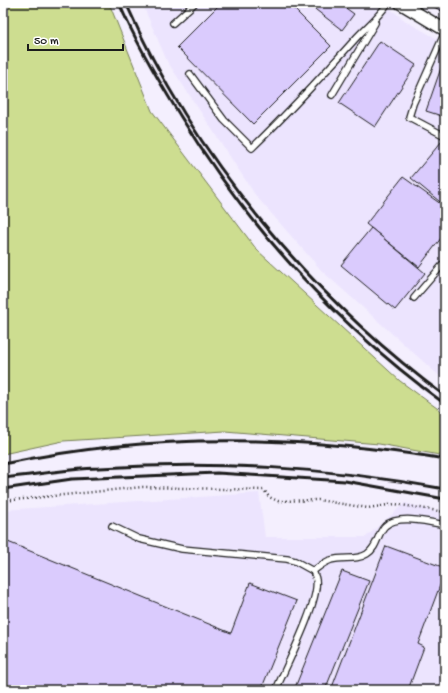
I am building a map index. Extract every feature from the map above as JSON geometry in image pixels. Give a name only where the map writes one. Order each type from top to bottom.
[{"type":"street","points":[[400,3],[445,31]]},
{"type":"lane","points":[[173,23],[195,3]]},
{"type":"lane","points":[[332,95],[388,3]]},
{"type":"lane","points":[[190,74],[224,120],[252,148],[292,110],[358,36],[378,18]]},
{"type":"lane","points":[[445,31],[413,104],[410,117],[445,136]]},
{"type":"lane","points":[[414,298],[445,262]]},
{"type":"lane","points":[[313,571],[324,563],[333,559],[354,558],[368,554],[376,544],[385,526],[392,523],[404,520],[445,524]]},
{"type":"lane","points":[[112,526],[139,538],[182,549],[287,559],[313,571],[317,581],[315,594],[298,641],[276,690]]},
{"type":"path","points":[[3,501],[143,487],[264,490],[269,497],[278,501],[318,500],[368,508],[395,504],[445,512]]},
{"type":"shaded area","points":[[142,3],[383,3],[407,22],[445,43],[445,381],[322,271],[256,196],[167,61]]},
{"type":"shaded area","points":[[259,493],[265,537],[366,537],[405,503],[445,514],[445,690],[3,690],[3,510]]},
{"type":"green space","points":[[3,3],[109,3],[152,111],[257,250],[400,381],[445,414],[445,456],[379,444],[225,431],[63,441],[3,454]]},
{"type":"building","points":[[221,3],[288,3],[331,46],[253,124],[177,47]]},
{"type":"building","points":[[307,3],[339,3],[354,14],[342,30]]},
{"type":"building","points":[[427,3],[445,3],[445,13]]},
{"type":"building","points":[[380,41],[416,65],[375,127],[339,103]]},
{"type":"building","points":[[441,68],[445,69],[445,117],[426,111]]},
{"type":"building","points":[[442,141],[445,143],[445,206],[411,178]]},
{"type":"building","points":[[403,177],[445,207],[445,233],[419,267],[366,224]]},
{"type":"building","points":[[371,228],[425,273],[395,310],[341,265]]},
{"type":"building","points":[[445,357],[445,365],[441,362]]},
{"type":"building","points":[[3,540],[231,633],[250,583],[297,601],[261,690],[3,690]]},
{"type":"building","points":[[386,546],[445,568],[445,572],[418,644],[424,647],[408,690],[331,690]]},
{"type":"building","points":[[342,571],[369,581],[325,690],[294,690]]},
{"type":"railway","points":[[119,3],[148,61],[181,117],[236,198],[267,237],[299,274],[333,309],[406,374],[445,404]]},
{"type":"railway","points":[[126,3],[153,60],[185,115],[221,168],[260,220],[303,268],[348,314],[396,357],[445,396]]},
{"type":"railway","points":[[3,464],[113,446],[224,440],[335,445],[445,459]]},
{"type":"railway","points":[[3,478],[63,471],[143,466],[230,466],[358,475],[445,489]]},
{"type":"railway","points":[[3,489],[72,479],[217,473],[345,481],[445,499]]}]
